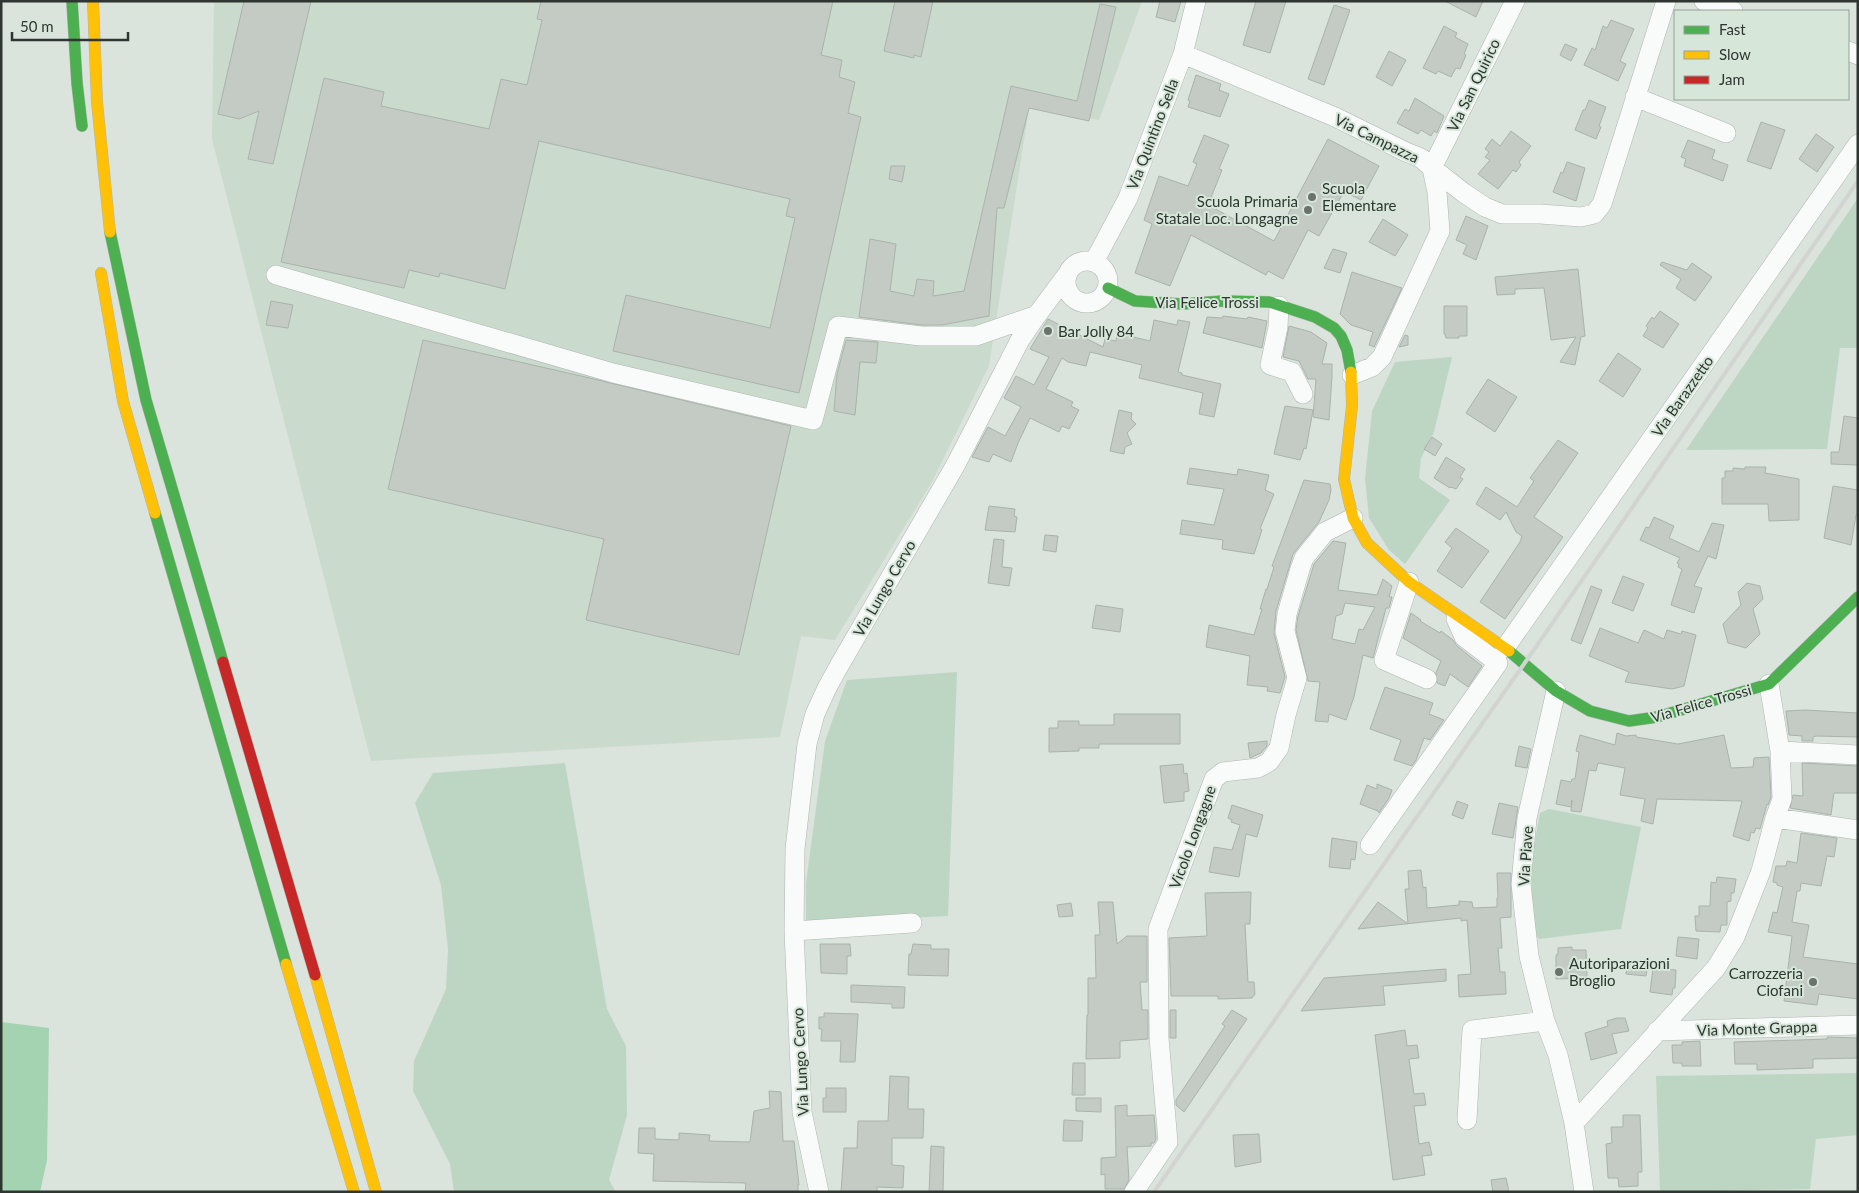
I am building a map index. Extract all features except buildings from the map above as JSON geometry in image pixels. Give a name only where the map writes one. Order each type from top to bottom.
[{"type":"main road","points":[[72,1],[77,83],[83,139]]},
{"type":"main road","points":[[93,1],[97,102],[112,238],[146,400],[338,1054],[376,1192]]},
{"type":"main road","points":[[99,263],[123,401],[314,1061],[354,1192]]},
{"type":"main road","name":"Via Felice Trossi","points":[[1108,288],[1135,301],[1182,304],[1223,301],[1269,302],[1315,317],[1334,328],[1341,336],[1347,350],[1352,375],[1352,406],[1344,479],[1353,518],[1367,543],[1409,582],[1505,648],[1556,691],[1590,711],[1629,721],[1666,715],[1769,684],[1798,658],[1858,597]]},
{"type":"street","name":"Via Quintino Sella","points":[[1094,262],[1128,198],[1183,54],[1196,1]]},
{"type":"street","name":"Via San Quirico","points":[[1432,168],[1515,1]]},
{"type":"street","points":[[1432,168],[1485,207],[1502,214],[1581,217],[1594,214],[1602,204],[1666,1]]},
{"type":"street","points":[[1704,1],[1730,10]]},
{"type":"street","name":"Via Campazza","points":[[1183,54],[1335,116],[1421,158],[1432,168],[1437,192],[1440,231],[1382,357],[1372,368],[1352,375]]},
{"type":"street","points":[[1635,97],[1726,133]]},
{"type":"street","name":"Via Barazzetto","points":[[1505,648],[1858,144]]},
{"type":"street","points":[[1049,298],[1079,302],[1093,303],[1099,300],[1108,288],[1107,275],[1100,265],[1094,262],[1080,262],[1069,270],[1066,276],[1065,283],[1069,294],[1079,302]]},
{"type":"street","points":[[276,275],[613,373],[813,420],[838,326],[922,336],[976,336],[1036,315]]},
{"type":"street","name":"Via Lungo Cervo","points":[[819,1192],[802,1112],[794,931],[795,849],[806,750],[815,714],[826,688],[955,466],[1020,340],[1036,315],[1066,276]]},
{"type":"street","name":"Via Felice Trossi","points":[[1279,306],[1278,326],[1270,365],[1292,372],[1303,394]]},
{"type":"street","name":"Vicolo Longagne","points":[[1134,1192],[1168,1142],[1159,1038],[1158,929],[1214,779],[1224,772],[1258,768],[1269,762],[1279,748],[1297,678],[1285,631],[1287,614],[1300,569],[1304,558],[1325,532],[1353,518]]},
{"type":"street","points":[[1409,582],[1384,660],[1428,679]]},
{"type":"street","points":[[1370,844],[1498,663],[1464,637],[1453,612]]},
{"type":"street","points":[[1574,1123],[1716,968],[1735,937],[1761,871],[1782,799],[1780,750],[1769,684]]},
{"type":"street","name":"Via Piave","points":[[1556,691],[1527,818],[1521,884],[1529,956],[1544,1021],[1558,1055],[1574,1123],[1584,1192]]},
{"type":"street","points":[[1780,750],[1858,755]]},
{"type":"street","points":[[1775,818],[1858,830]]},
{"type":"street","points":[[794,931],[912,923]]},
{"type":"street","points":[[1467,1120],[1472,1030],[1544,1021]]},
{"type":"street","name":"Via Monte Grappa","points":[[1657,1031],[1858,1025]]},
{"type":"shaded area","points":[[214,1],[1142,1],[1099,120],[1029,108],[989,366],[932,482],[835,640],[801,636],[780,737],[371,761],[212,139]]},
{"type":"shaded area","points":[[1858,198],[1858,348],[1840,348],[1827,449],[1686,450]]},
{"type":"shaded area","points":[[1452,357],[1434,432],[1421,458],[1419,478],[1450,500],[1405,564],[1389,550],[1369,518],[1365,479],[1372,411],[1395,362]]},
{"type":"shaded area","points":[[957,672],[948,916],[806,923],[806,883],[825,741],[847,680]]},
{"type":"shaded area","points":[[565,763],[607,1009],[626,1046],[627,1115],[609,1180],[616,1192],[454,1192],[450,1164],[413,1091],[414,1061],[446,989],[448,949],[441,885],[415,803],[433,773]]},
{"type":"shaded area","points":[[1549,809],[1641,827],[1621,929],[1539,939],[1533,933],[1531,861],[1540,813]]},
{"type":"shaded area","points":[[1,1022],[49,1028],[47,1160],[40,1192],[1,1192]]},
{"type":"shaded area","points":[[1858,1073],[1858,1135],[1816,1139],[1810,1189],[1660,1192],[1656,1076]]},
{"type":"railway","points":[[1154,1192],[1524,664],[1858,181]]},
{"type":"traffic: fast","points":[[72,1],[77,83],[82,126]]},
{"type":"traffic: fast","points":[[110,232],[146,400],[223,662]]},
{"type":"traffic: fast","points":[[1108,288],[1135,301],[1182,304],[1223,301],[1269,302],[1315,317],[1334,328],[1341,336],[1347,350],[1351,372]]},
{"type":"traffic: fast","points":[[155,513],[286,964]]},
{"type":"traffic: fast","points":[[1509,651],[1556,691],[1590,711],[1629,721],[1657,717],[1769,684],[1858,597]]},
{"type":"traffic: slow","points":[[93,1],[97,102],[110,232]]},
{"type":"traffic: slow","points":[[101,273],[123,401],[155,513]]},
{"type":"traffic: slow","points":[[1351,372],[1352,406],[1344,479],[1353,518],[1367,543],[1409,582],[1509,651]]},
{"type":"traffic: slow","points":[[286,964],[354,1192]]},
{"type":"traffic: slow","points":[[315,975],[376,1192]]},
{"type":"traffic: jam","points":[[223,662],[315,975]]},
{"type":"place","name":"Scuola Elementare","points":[[1312,197]]},
{"type":"place","name":"Scuola Primaria Statale Loc. Longagne","points":[[1308,210]]},
{"type":"place","name":"Bar Jolly 84","points":[[1048,331]]},
{"type":"place","name":"Autoriparazioni Broglio","points":[[1559,972]]},
{"type":"place","name":"Carrozzeria Ciofani","points":[[1813,982]]}]
